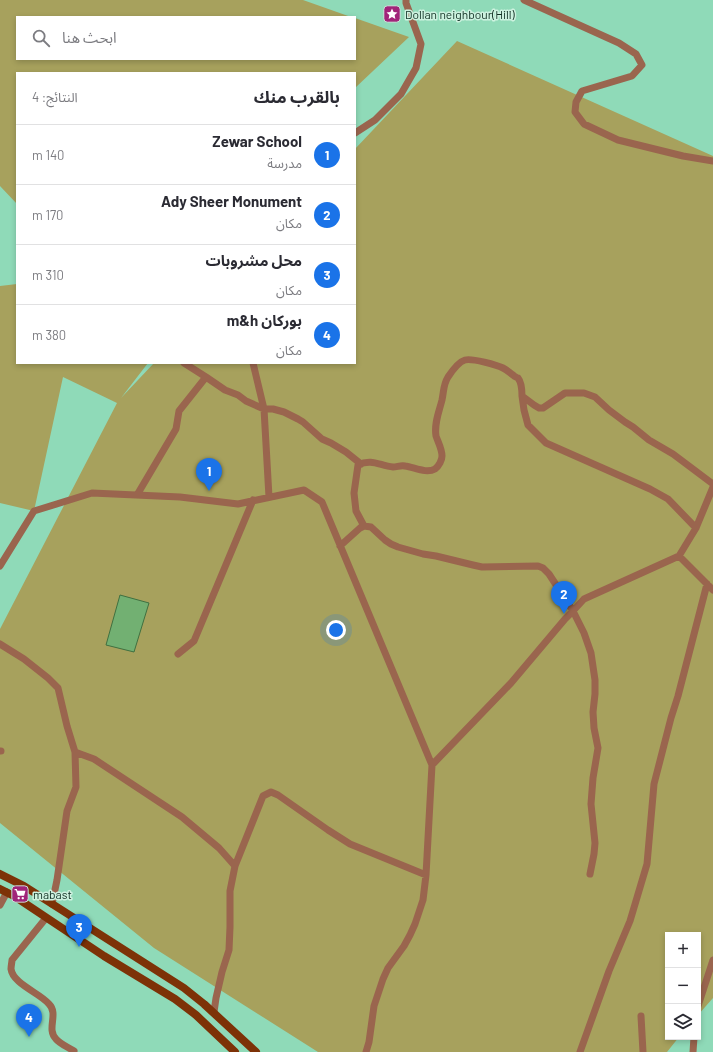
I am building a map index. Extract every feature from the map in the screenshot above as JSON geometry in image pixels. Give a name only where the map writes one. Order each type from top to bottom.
[{"type":"street","points":[[356,132],[375,120],[401,94],[416,68],[421,44],[406,0]]},
{"type":"street","points":[[524,0],[618,43],[636,54],[642,65],[632,76],[582,91],[576,102],[575,112],[584,124],[618,140],[683,156],[713,161]]},
{"type":"street","points":[[364,526],[356,511],[354,494],[358,465],[372,462],[393,467],[406,466],[421,470],[435,469],[442,458],[442,452],[436,436],[435,426],[442,398],[443,387],[453,371],[464,360],[472,359],[502,368],[520,380],[524,410],[528,425],[546,443],[650,489],[668,499],[696,528]]},
{"type":"street","points":[[186,364],[224,390],[264,410],[273,409],[284,412],[298,419],[322,439],[331,442],[360,464]]},
{"type":"street","points":[[254,364],[264,410],[268,497]]},
{"type":"street","points":[[137,495],[176,429],[179,412],[206,377]]},
{"type":"street","points":[[522,396],[534,406],[539,408],[543,408],[565,393],[584,394],[595,397],[624,422],[633,427],[649,440],[673,454],[713,484]]},
{"type":"street","points":[[432,765],[511,683],[584,598],[679,556],[696,528],[713,487]]},
{"type":"street","points":[[0,566],[34,511],[92,493],[180,497],[238,504],[304,490],[322,502],[432,765],[426,875],[423,900],[415,924],[404,946],[388,968],[383,979],[373,1013],[366,1052]]},
{"type":"street","points":[[178,654],[194,641],[253,500]]},
{"type":"street","points":[[340,546],[364,526],[371,527],[391,544],[423,554],[482,567],[538,566],[543,568],[549,574],[573,611],[588,642],[595,680],[594,728],[598,748],[593,778],[591,804],[595,843],[590,874]]},
{"type":"street","points":[[679,556],[713,590]]},
{"type":"street","points":[[580,1052],[630,921],[647,864],[654,784],[707,584]]},
{"type":"street","points":[[0,644],[24,659],[58,688],[75,752],[76,787],[67,811],[52,904]]},
{"type":"street","points":[[75,752],[94,759],[182,817],[219,848],[235,866]]},
{"type":"street","points":[[214,1012],[222,972],[229,950],[230,891],[235,866],[263,796],[270,792],[278,795],[350,844],[426,875]]},
{"type":"street","points":[[0,874],[24,886],[184,988],[214,1012],[256,1052]]},
{"type":"street","points":[[0,905],[4,890],[104,956],[175,999],[196,1015],[235,1052]]},
{"type":"street","points":[[46,918],[12,960],[11,968],[14,977],[50,1004],[53,1014],[52,1034],[55,1039],[74,1051]]},
{"type":"street","points":[[699,1004],[713,960]]},
{"type":"street","points":[[641,1016],[643,1052]]},
{"type":"street","points":[[693,1052],[694,1040]]},
{"type":"shaded area","points":[[0,0],[303,0],[348,16],[16,16],[16,60],[356,60],[356,18],[409,37],[356,87],[356,72],[16,72],[16,203],[0,186]]},
{"type":"shaded area","points":[[457,41],[713,156],[713,998],[701,1012],[701,932],[665,932],[665,1040],[677,1040],[667,1052],[318,1052],[154,948],[0,823],[0,629],[117,403],[63,377],[34,511],[0,503],[0,286],[16,284],[16,364],[147,364],[121,398],[153,364],[356,364],[356,148]]},
{"type":"building","points":[[120,595],[149,603],[134,652],[106,645]]},
{"type":"place","name":"Dollan neighbour(Hill)","points":[[392,14]]},
{"type":"place","name":"Zewar School","points":[[209,491]]},
{"type":"place","name":"Ady Sheer Monument","points":[[564,614]]},
{"type":"place","name":"mabast","points":[[20,894]]},
{"type":"place","name":"محل مشروبات","points":[[79,947]]},
{"type":"place","name":"بوركان m&h","points":[[29,1037]]}]
